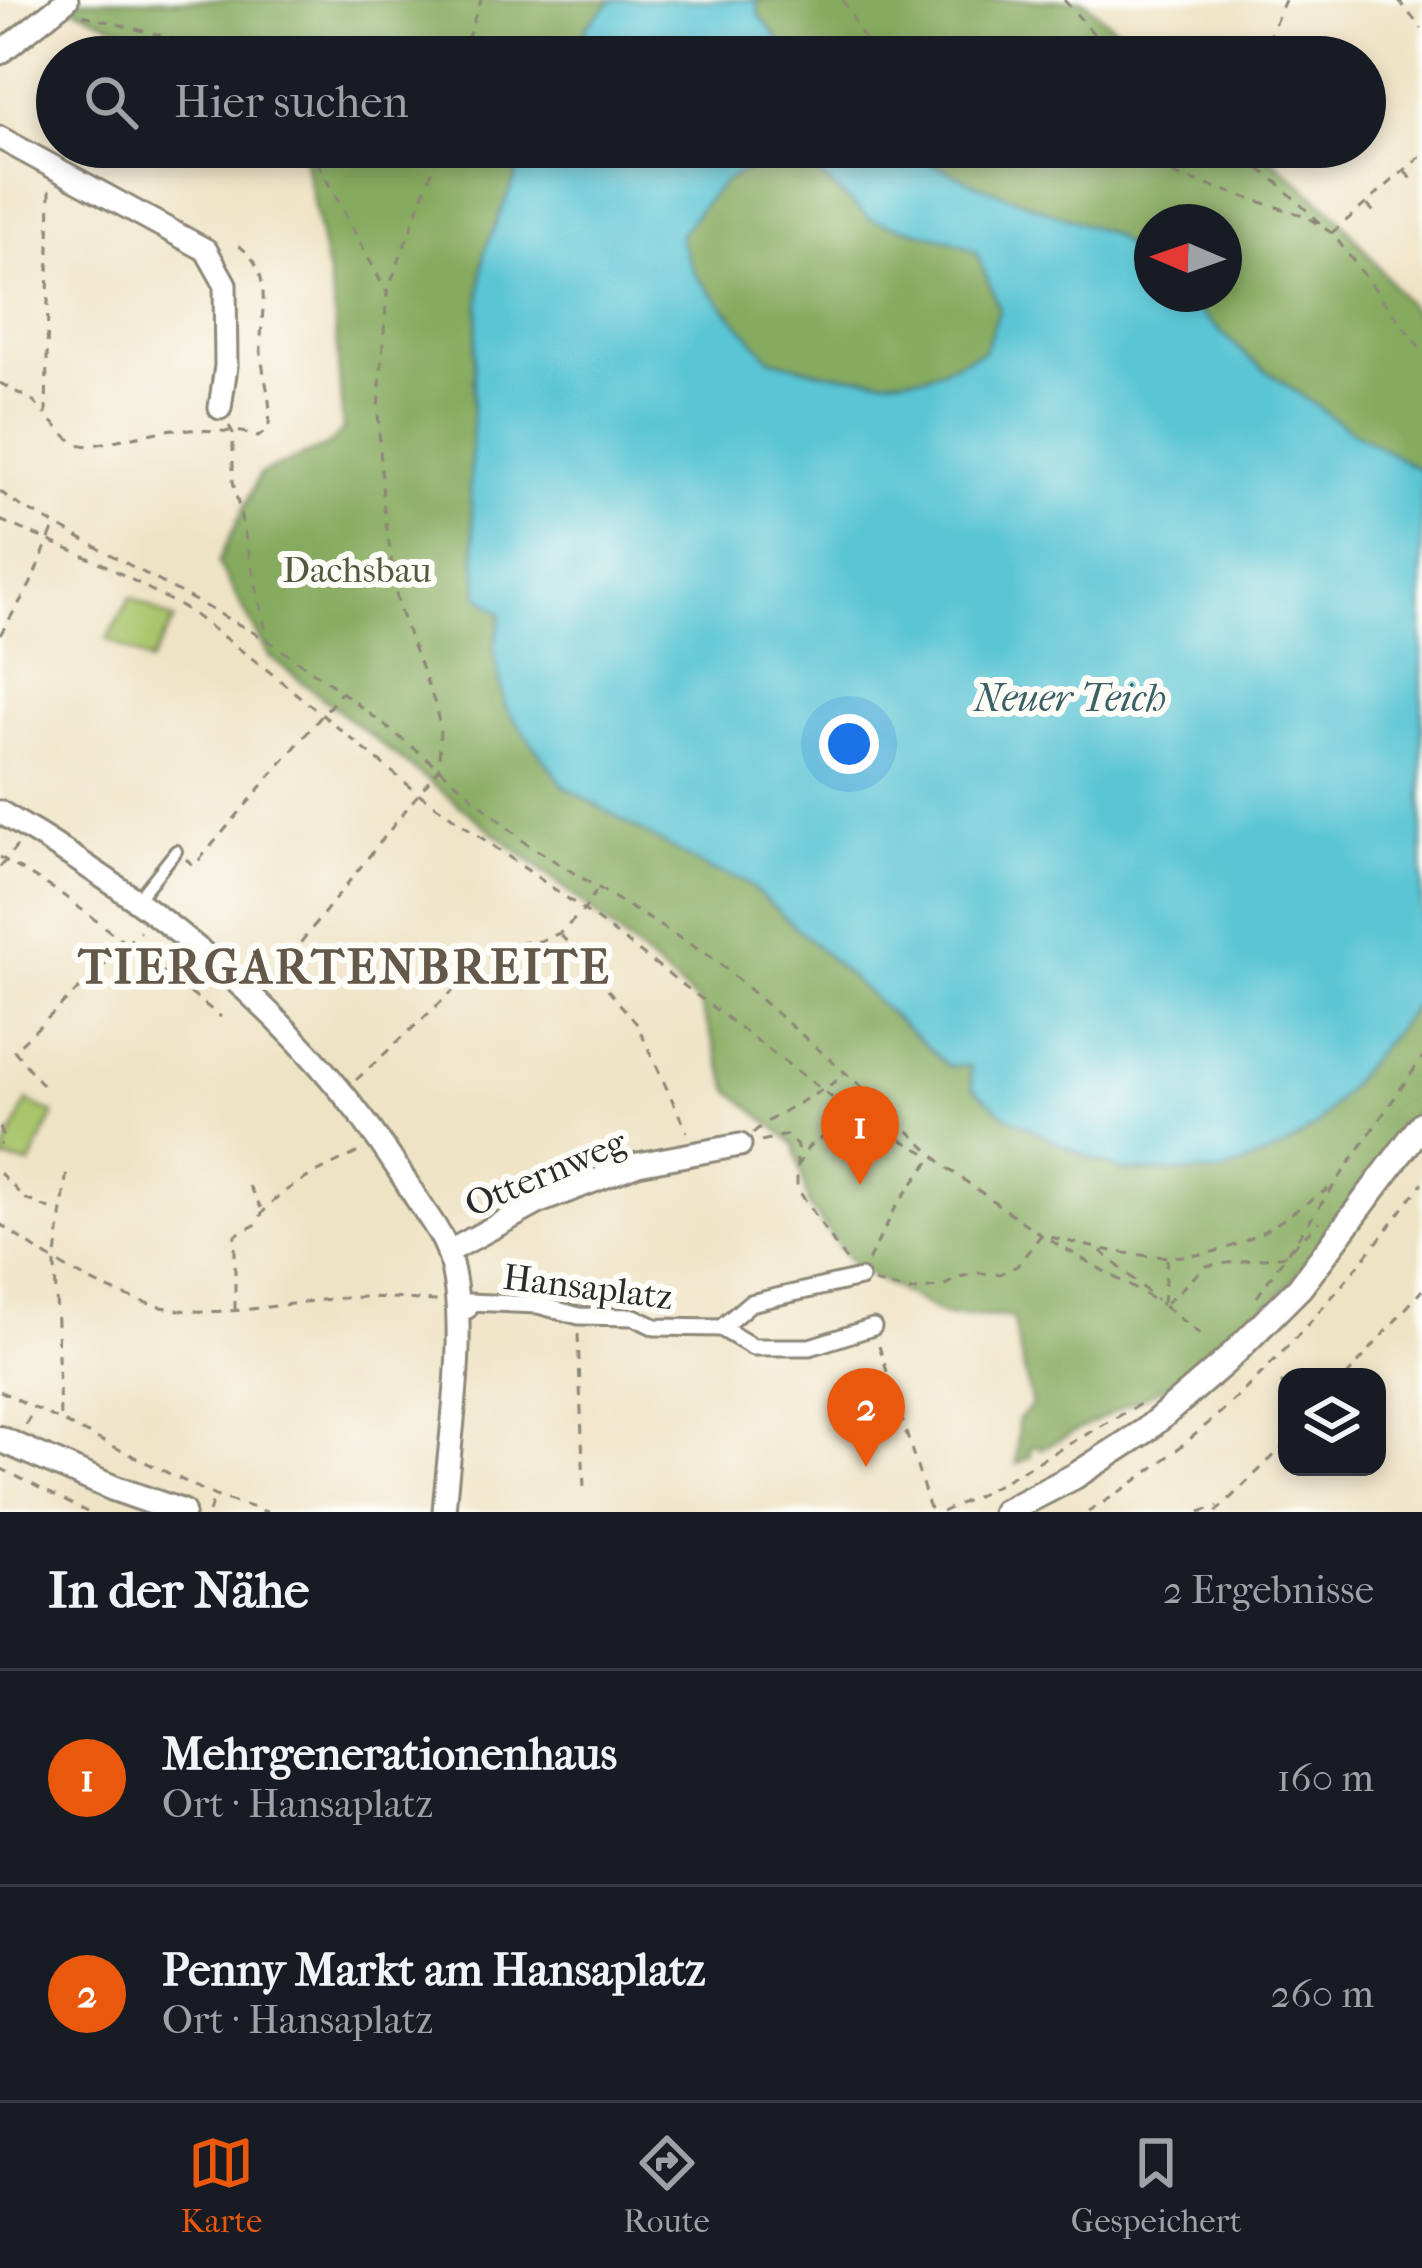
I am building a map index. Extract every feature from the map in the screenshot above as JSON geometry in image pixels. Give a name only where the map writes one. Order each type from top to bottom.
[{"type":"street","points":[[0,53],[62,4]]},
{"type":"street","points":[[0,138],[36,157]]},
{"type":"street","points":[[57,168],[206,250],[225,284],[226,366],[220,408]]},
{"type":"street","points":[[0,812],[136,901],[257,998],[382,1142],[448,1252],[456,1353],[444,1512]]},
{"type":"street","points":[[1005,1512],[1145,1431],[1226,1362],[1300,1287],[1422,1124]]},
{"type":"street","name":"Otternweg","points":[[448,1252],[540,1202],[638,1164],[740,1145]]},
{"type":"street","name":"Hansaplatz","points":[[721,1328],[750,1303],[860,1278]]},
{"type":"street","name":"Hansaplatz","points":[[455,1310],[468,1310],[468,1302],[538,1305],[579,1316],[634,1317],[655,1328],[721,1328],[753,1347],[809,1347],[873,1327]]},
{"type":"street","points":[[0,1438],[113,1489],[182,1512]]},
{"type":"lane","points":[[136,901],[176,851]]},
{"type":"path","points":[[468,36],[481,0]]},
{"type":"path","points":[[843,0],[863,36]]},
{"type":"path","points":[[1064,0],[1096,36]]},
{"type":"path","points":[[1269,36],[1285,0]]},
{"type":"path","points":[[1398,0],[1422,29]]},
{"type":"path","points":[[62,4],[164,36]]},
{"type":"path","points":[[1277,18],[1286,21]]},
{"type":"path","points":[[1332,233],[1422,155]]},
{"type":"path","points":[[46,416],[50,168]]},
{"type":"path","points":[[320,168],[386,293]]},
{"type":"path","points":[[257,998],[439,767],[435,704],[398,606],[383,501],[378,410],[386,293],[433,168]]},
{"type":"path","points":[[1153,168],[1305,216],[1332,233]]},
{"type":"path","points":[[1259,168],[1332,233],[1422,351]]},
{"type":"path","points":[[1404,171],[1417,184]]},
{"type":"path","points":[[1366,204],[1379,217]]},
{"type":"path","points":[[0,382],[33,401],[75,444],[89,446]]},
{"type":"path","points":[[220,408],[233,433],[233,481],[268,641]]},
{"type":"path","points":[[0,491],[268,641],[342,692],[439,767],[527,844],[715,959],[846,1072],[933,1156]]},
{"type":"path","points":[[0,500],[12,501]]},
{"type":"path","points":[[0,520],[49,539],[189,611],[418,793],[584,910],[854,1114],[933,1156],[1041,1235],[1163,1305]]},
{"type":"path","points":[[0,635],[30,585],[55,525]]},
{"type":"path","points":[[176,851],[194,866],[342,692]]},
{"type":"path","points":[[0,867],[30,831]]},
{"type":"path","points":[[3,859],[59,892],[221,1017]]},
{"type":"path","points":[[341,1093],[504,944],[540,941],[560,933],[597,890]]},
{"type":"path","points":[[42,1085],[14,1050],[155,917]]},
{"type":"path","points":[[560,933],[637,1024],[697,1153]]},
{"type":"path","points":[[1251,1306],[1422,1058]]},
{"type":"path","points":[[740,1145],[776,1113],[823,1091],[846,1072]]},
{"type":"path","points":[[796,1168],[809,1146],[878,1101]]},
{"type":"path","points":[[0,1126],[4,1140],[0,1145]]},
{"type":"path","points":[[740,1145],[788,1135],[797,1146],[797,1188],[860,1278],[898,1203],[933,1156]]},
{"type":"path","points":[[235,1311],[235,1235],[257,1224],[262,1209],[367,1147]]},
{"type":"path","points":[[60,1418],[55,1264],[67,1170]]},
{"type":"path","points":[[0,1173],[24,1198],[59,1213]]},
{"type":"path","points":[[1088,1512],[1182,1448],[1239,1398],[1371,1249],[1422,1183]]},
{"type":"path","points":[[249,1186],[262,1209]]},
{"type":"path","points":[[1041,1235],[1100,1250],[1167,1258],[1204,1253],[1245,1242],[1333,1186]]},
{"type":"path","points":[[0,1224],[55,1264],[153,1305],[235,1311],[363,1297],[442,1301],[446,1311],[455,1310]]},
{"type":"path","points":[[891,1286],[910,1291],[943,1286],[978,1273],[1000,1274],[1017,1266],[1041,1235]]},
{"type":"path","points":[[1100,1250],[1204,1338]]},
{"type":"path","points":[[1163,1305],[1206,1267],[1286,1255]]},
{"type":"path","points":[[1163,1305],[1167,1258]]},
{"type":"path","points":[[1354,1368],[1422,1290]]},
{"type":"path","points":[[579,1316],[584,1488]]},
{"type":"path","points":[[873,1327],[931,1512]]},
{"type":"path","points":[[0,1390],[215,1496],[267,1512]]},
{"type":"path","points":[[942,1512],[1151,1398]]},
{"type":"path","points":[[1216,1512],[1278,1451]]},
{"type":"path","points":[[0,1468],[87,1512]]},
{"type":"path","points":[[209,1512],[215,1496]]},
{"type":"path","points":[[1200,1512],[1220,1505]]},
{"type":"green space","points":[[56,0],[613,0],[582,36],[137,36]]},
{"type":"green space","points":[[756,0],[1083,0],[1125,36],[776,36],[759,15]]},
{"type":"green space","name":"Dachsbau","points":[[306,168],[519,168],[484,252],[470,489],[479,595],[502,615],[494,648],[565,787],[710,870],[745,881],[948,1066],[970,1065],[1004,1114],[1123,1171],[1223,1173],[1316,1126],[1422,997],[1422,1105],[1291,1283],[1203,1367],[1040,1449],[1038,1445],[1029,1449],[1031,1456],[1017,1464],[1018,1420],[1032,1406],[1012,1317],[944,1315],[854,1266],[809,1206],[794,1144],[730,1090],[700,1004],[567,890],[269,656],[218,563],[260,474],[329,445],[343,430],[334,306]]},
{"type":"green space","points":[[811,168],[870,219],[977,252],[1000,309],[984,351],[926,376],[883,379],[824,373],[770,359],[694,273],[679,236],[719,187],[743,172]]},
{"type":"green space","points":[[941,168],[1282,168],[1337,215],[1422,322],[1422,471],[1356,434],[1251,360],[1200,312],[1242,312],[1242,204],[1134,204],[1134,253],[1113,235]]},
{"type":"green space","points":[[131,597],[174,620],[150,662],[107,639]]},
{"type":"green space","points":[[27,1101],[54,1114],[30,1164],[1,1159]]},
{"type":"water","points":[[613,0],[756,0],[759,15],[776,36],[582,36]]},
{"type":"water","name":"Neuer Teich","points":[[519,168],[755,168],[718,188],[679,236],[694,273],[770,359],[824,373],[883,379],[926,376],[984,351],[1000,309],[976,252],[953,241],[870,219],[811,168],[941,168],[1113,235],[1134,253],[1134,312],[1200,312],[1251,360],[1356,434],[1422,471],[1422,997],[1316,1126],[1284,1148],[1223,1173],[1123,1171],[1067,1148],[1004,1114],[972,1087],[970,1066],[948,1066],[745,881],[710,870],[565,787],[505,707],[494,648],[502,615],[479,595],[470,489],[484,252]]},
{"type":"place","name":"Mehrgenerationenhaus","points":[[860,1185]]},
{"type":"place","name":"Penny Markt am Hansaplatz","points":[[866,1467]]},
{"type":"district","name":"TIERGARTENBREITE","points":[[345,966]]}]
